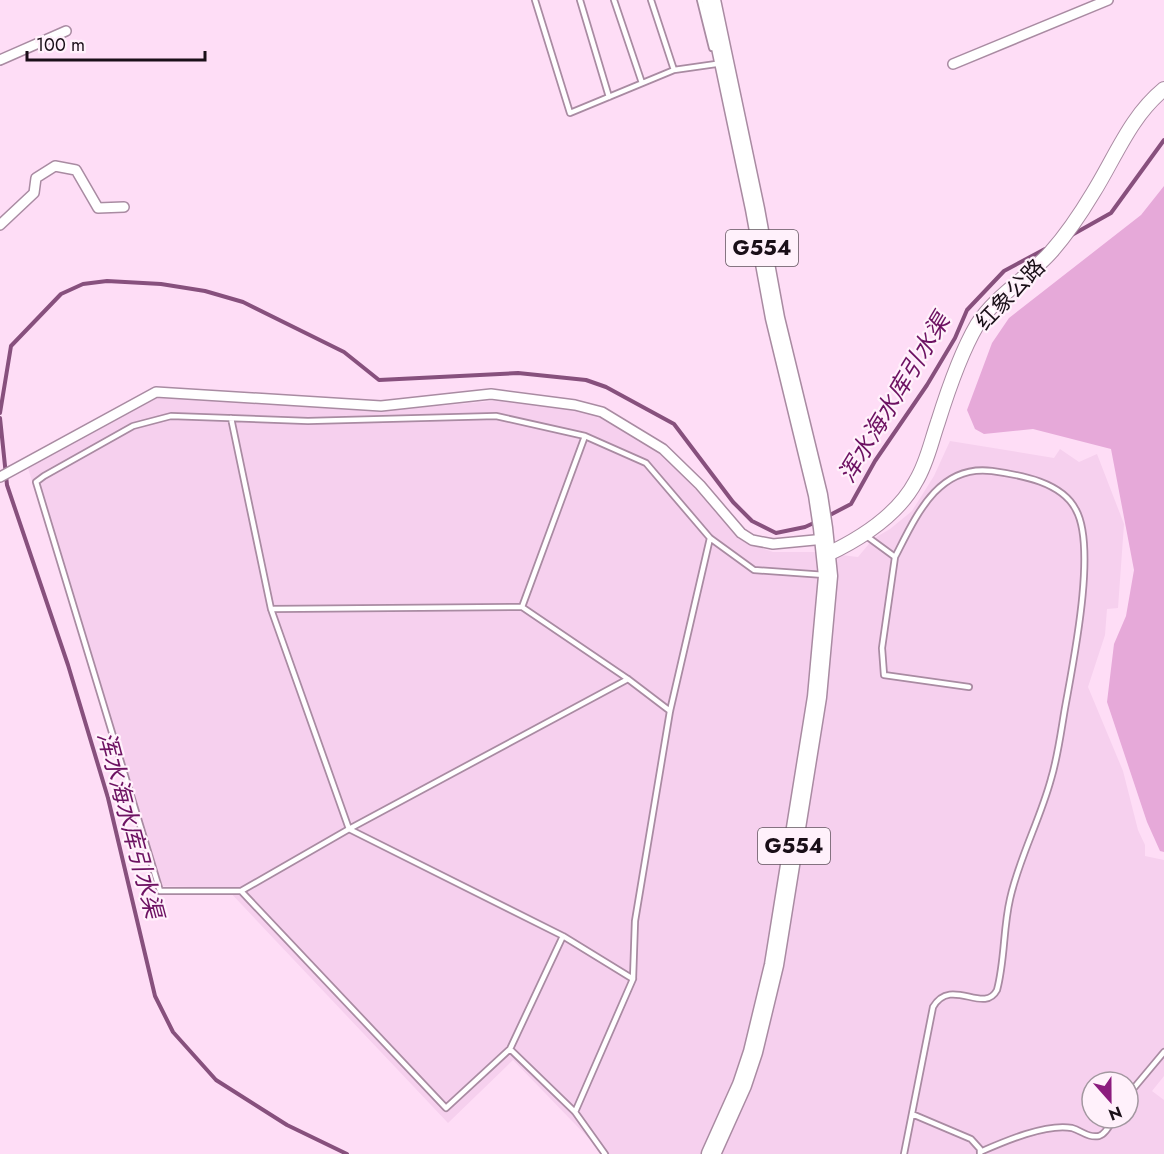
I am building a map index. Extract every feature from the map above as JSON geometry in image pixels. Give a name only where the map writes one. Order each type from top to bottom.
[{"type":"highway","name":"G554","points":[[711,0],[721,65],[755,209],[774,318],[818,495],[828,575],[816,707],[774,965],[753,1052],[742,1085],[711,1154]]},
{"type":"main road","name":"红象公路","points":[[825,541],[862,534],[900,504],[916,482],[950,388],[978,324],[995,304],[1051,252],[1092,194],[1129,127],[1164,88]]},
{"type":"street","points":[[954,64],[1108,0]]},
{"type":"street","points":[[0,60],[66,32]]},
{"type":"street","points":[[0,225],[34,193],[36,178],[55,166],[76,170],[98,208],[124,207]]},
{"type":"street","points":[[3,475],[156,392],[381,406],[491,394],[575,405],[602,412],[663,449],[700,485],[741,533],[752,540],[773,544],[825,541]]},
{"type":"lane","points":[[535,0],[570,113],[674,70],[721,65],[700,0]]},
{"type":"lane","points":[[580,0],[609,97]]},
{"type":"lane","points":[[614,0],[642,83]]},
{"type":"lane","points":[[651,0],[674,70]]},
{"type":"lane","points":[[628,679],[349,829],[241,891],[160,891],[36,482],[133,426],[171,416],[308,421],[496,416],[585,436],[646,463],[710,538],[754,570],[828,575]]},
{"type":"lane","points":[[231,418],[271,609],[349,829],[563,936],[633,979]]},
{"type":"lane","points":[[522,607],[585,436]]},
{"type":"lane","points":[[904,1154],[931,1014],[936,1001],[950,994],[987,999],[997,990],[1010,898],[1055,763],[1078,627],[1084,549],[1079,515],[1063,494],[1046,485],[998,472],[974,471],[952,477],[938,489],[919,514],[895,557],[882,648],[884,675],[969,687]]},
{"type":"lane","points":[[862,534],[895,557]]},
{"type":"lane","points":[[575,1112],[633,979],[634,921],[670,711],[710,538]]},
{"type":"lane","points":[[271,609],[522,607],[628,679],[670,711]]},
{"type":"lane","points":[[241,891],[446,1108],[510,1049],[563,936]]},
{"type":"lane","points":[[510,1049],[575,1112],[605,1154]]},
{"type":"lane","points":[[1140,1081],[1164,1052]]},
{"type":"lane","points":[[912,1114],[971,1139],[980,1149],[980,1153],[1009,1139],[1036,1131],[1071,1128],[1089,1136],[1099,1136],[1106,1130]]},
{"type":"shaded area","points":[[1164,186],[1164,852],[1160,851],[1147,822],[1107,702],[1114,644],[1126,616],[1134,570],[1111,449],[1033,429],[984,434],[975,429],[967,410],[992,343],[1009,318],[1141,215]]},
{"type":"shaded area","points":[[155,396],[384,411],[503,400],[599,414],[668,458],[738,538],[773,552],[815,552],[858,557],[873,539],[912,511],[934,476],[950,441],[1054,458],[1060,449],[1079,462],[1097,454],[1124,524],[1118,608],[1107,609],[1105,635],[1088,687],[1123,771],[1138,830],[1145,845],[1145,856],[1164,860],[1164,1076],[1152,1091],[1164,1100],[1164,1154],[604,1154],[513,1060],[448,1123],[226,888],[156,886],[28,468]]},
{"type":"waterway","name":"浑水海水库引水渠","points":[[1070,236],[1111,213],[1164,140]]},
{"type":"waterway","name":"浑水海水库引水渠","points":[[828,516],[851,504],[875,461],[927,385],[955,338],[967,310],[1004,271],[1045,249]]},
{"type":"waterway","name":"浑水海水库引水渠","points":[[0,413],[11,346],[61,294],[83,284],[107,281],[161,284],[205,291],[243,302],[344,352],[379,380],[518,373],[586,380],[606,387],[674,424],[733,502],[752,521],[776,533],[805,527],[816,522]]},
{"type":"waterway","name":"浑水海水库引水渠","points":[[0,418],[7,485],[68,665],[108,798],[155,996],[173,1032],[216,1080],[287,1125],[347,1154]]}]
